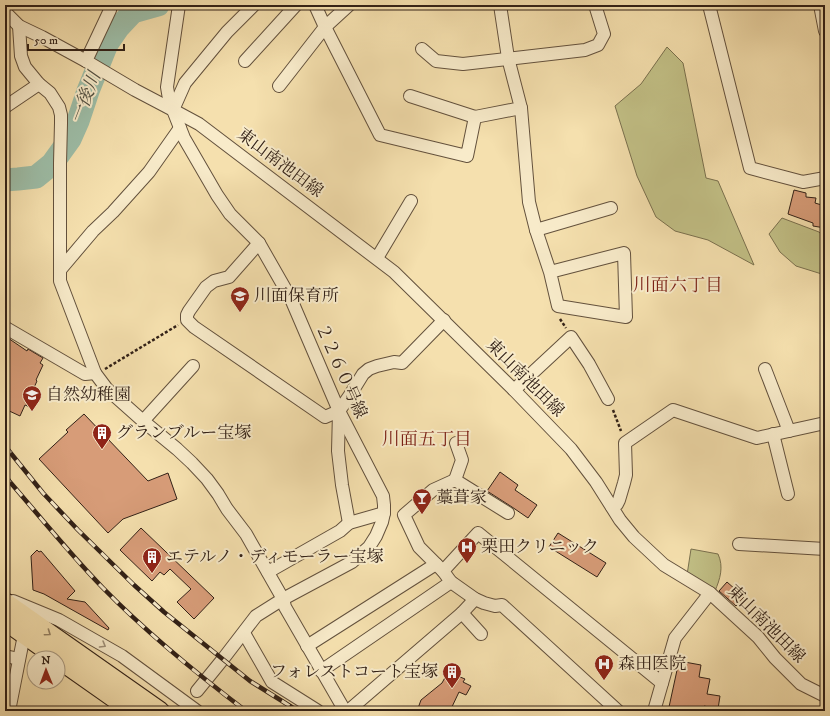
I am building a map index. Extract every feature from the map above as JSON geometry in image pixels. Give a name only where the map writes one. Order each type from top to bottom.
[{"type":"highway","points":[[5,602],[160,711]]},
{"type":"highway","points":[[5,621],[45,650]]},
{"type":"highway","points":[[66,665],[132,711]]},
{"type":"street","points":[[5,12],[19,26],[42,37],[173,110],[185,84],[227,32],[254,5]]},
{"type":"street","points":[[245,61],[296,5]]},
{"type":"street","points":[[315,5],[380,135],[467,156],[475,117]]},
{"type":"street","points":[[279,86],[325,27],[349,5]]},
{"type":"street","points":[[500,5],[508,58],[520,108],[529,202],[536,230],[550,272],[558,306],[626,316],[624,253],[550,272]]},
{"type":"street","points":[[422,49],[436,61],[463,64],[585,50],[598,45],[604,34],[595,5]]},
{"type":"street","points":[[709,5],[750,168],[803,182],[825,178]]},
{"type":"street","points":[[820,5],[825,31]]},
{"type":"street","name":"２２６０号線","points":[[179,6],[168,87],[169,99],[180,128],[184,138],[217,195],[230,214],[259,243],[291,299],[339,411],[383,496],[383,518]]},
{"type":"street","points":[[93,66],[110,7]]},
{"type":"street","points":[[19,26],[21,56],[25,67],[39,84],[50,93],[59,107],[62,123],[60,162],[60,281],[95,373],[107,389],[192,463],[218,494],[227,509],[246,534],[283,600],[284,607],[345,711]]},
{"type":"street","points":[[5,107],[39,84]]},
{"type":"street","points":[[410,96],[475,117],[520,108]]},
{"type":"street","name":"東山南池田線","points":[[173,110],[199,124],[394,272],[444,320],[571,449],[596,482],[620,520],[634,537],[664,565],[710,593],[758,637],[775,658],[801,684],[825,696]]},
{"type":"street","points":[[60,270],[93,231],[113,212],[149,172],[180,128]]},
{"type":"street","points":[[377,258],[411,201]]},
{"type":"street","points":[[536,230],[610,208]]},
{"type":"street","points":[[259,243],[229,276],[214,281],[206,287],[189,311],[187,320],[194,327],[325,417],[339,411]]},
{"type":"street","points":[[349,522],[342,485],[338,451],[339,411],[363,374],[378,366],[394,362],[402,363],[444,320]]},
{"type":"street","points":[[5,329],[6,328],[85,374],[95,373]]},
{"type":"street","points":[[514,390],[571,337],[589,364],[608,398]]},
{"type":"street","points":[[143,421],[193,366]]},
{"type":"street","points":[[765,369],[789,431]]},
{"type":"street","points":[[612,507],[620,500],[626,475],[625,443],[673,410],[757,438],[825,423]]},
{"type":"street","points":[[773,434],[788,494]]},
{"type":"street","points":[[268,572],[340,531],[349,522],[404,515],[433,490],[455,480],[462,460],[456,443]]},
{"type":"street","points":[[455,480],[508,513]]},
{"type":"street","points":[[404,515],[419,547],[440,567],[451,582],[475,599],[495,606],[502,605],[618,711]]},
{"type":"street","points":[[197,711],[195,700],[196,690],[244,633],[256,616],[352,562],[369,547],[376,536],[383,518]]},
{"type":"street","points":[[307,646],[440,567],[478,533],[662,683]]},
{"type":"street","points":[[739,544],[825,549]]},
{"type":"street","points":[[321,671],[451,582]]},
{"type":"street","points":[[654,711],[675,638],[710,593]]},
{"type":"street","points":[[5,598],[60,620],[122,656],[197,711]]},
{"type":"street","points":[[348,711],[462,613],[475,599]]},
{"type":"street","points":[[462,613],[481,634]]},
{"type":"street","points":[[244,633],[272,682],[318,711]]},
{"type":"street","points":[[9,711],[24,635]]},
{"type":"street","points":[[5,656],[19,659]]},
{"type":"street","points":[[66,666],[116,711]]},
{"type":"street","points":[[168,690],[183,692],[196,690]]},
{"type":"path","points":[[558,306],[556,312],[571,337]]},
{"type":"path","points":[[95,373],[105,370],[187,320]]},
{"type":"path","points":[[608,398],[625,443]]},
{"type":"shaded area","points":[[667,47],[683,63],[706,178],[718,181],[754,265],[708,240],[675,231],[656,217],[637,176],[615,106],[641,84]]},
{"type":"shaded area","points":[[782,218],[819,232],[825,238],[825,275],[796,266],[780,252],[769,234]]},
{"type":"shaded area","points":[[691,549],[718,554],[721,568],[720,577],[715,591],[687,575]]},
{"type":"building","points":[[794,190],[806,193],[806,197],[816,198],[815,203],[825,206],[825,228],[813,226],[813,223],[788,214]]},
{"type":"building","points":[[5,336],[27,351],[28,349],[43,358],[40,363],[43,365],[32,392],[37,395],[30,407],[25,405],[20,416],[5,409]]},
{"type":"building","points":[[84,414],[148,481],[168,473],[177,499],[123,519],[108,533],[39,459],[68,432],[66,430]]},
{"type":"building","points":[[500,472],[518,485],[515,490],[537,505],[528,518],[487,491]]},
{"type":"building","name":"エテルノ・ディモーラー宝塚","points":[[141,528],[214,598],[194,619],[177,602],[191,589],[170,569],[164,575],[160,572],[152,581],[120,550]]},
{"type":"building","points":[[558,533],[606,563],[597,577],[549,547]]},
{"type":"building","points":[[37,550],[39,552],[41,551],[75,591],[67,599],[85,602],[109,628],[108,630],[44,594],[33,590],[31,556]]},
{"type":"building","points":[[727,582],[744,597],[736,606],[719,591]]},
{"type":"building","points":[[679,661],[701,665],[699,677],[710,679],[707,694],[720,696],[718,709],[704,706],[703,711],[676,711],[676,708],[669,707]]},
{"type":"building","name":"フォレストコート宝塚","points":[[448,672],[465,679],[463,682],[471,686],[466,695],[459,692],[450,711],[417,711],[421,700],[442,683]]},
{"type":"waterway","name":"一後川","points":[[5,180],[36,177],[52,164],[70,139],[107,44],[118,28],[133,12],[158,5]]},
{"type":"railway","points":[[5,446],[43,493],[134,585],[164,612],[250,681],[298,711]]},
{"type":"railway","points":[[5,475],[67,549],[120,605],[172,652],[246,711]]},
{"type":"place","name":"川面保育所","points":[[240,313]]},
{"type":"place","name":"自然幼稚園","points":[[32,412]]},
{"type":"place","name":"グランブルー宝塚","points":[[102,450]]},
{"type":"place","name":"藁葺家","points":[[422,515]]},
{"type":"place","name":"栗田クリニック","points":[[467,564]]},
{"type":"place","name":"エテルノ・ディモーラー宝塚","points":[[152,574]]},
{"type":"place","name":"森田医院","points":[[604,681]]},
{"type":"place","name":"フォレストコート宝塚","points":[[452,689]]},
{"type":"district","name":"川面六丁目","points":[[678,286]]},
{"type":"district","name":"川面五丁目","points":[[427,440]]}]
